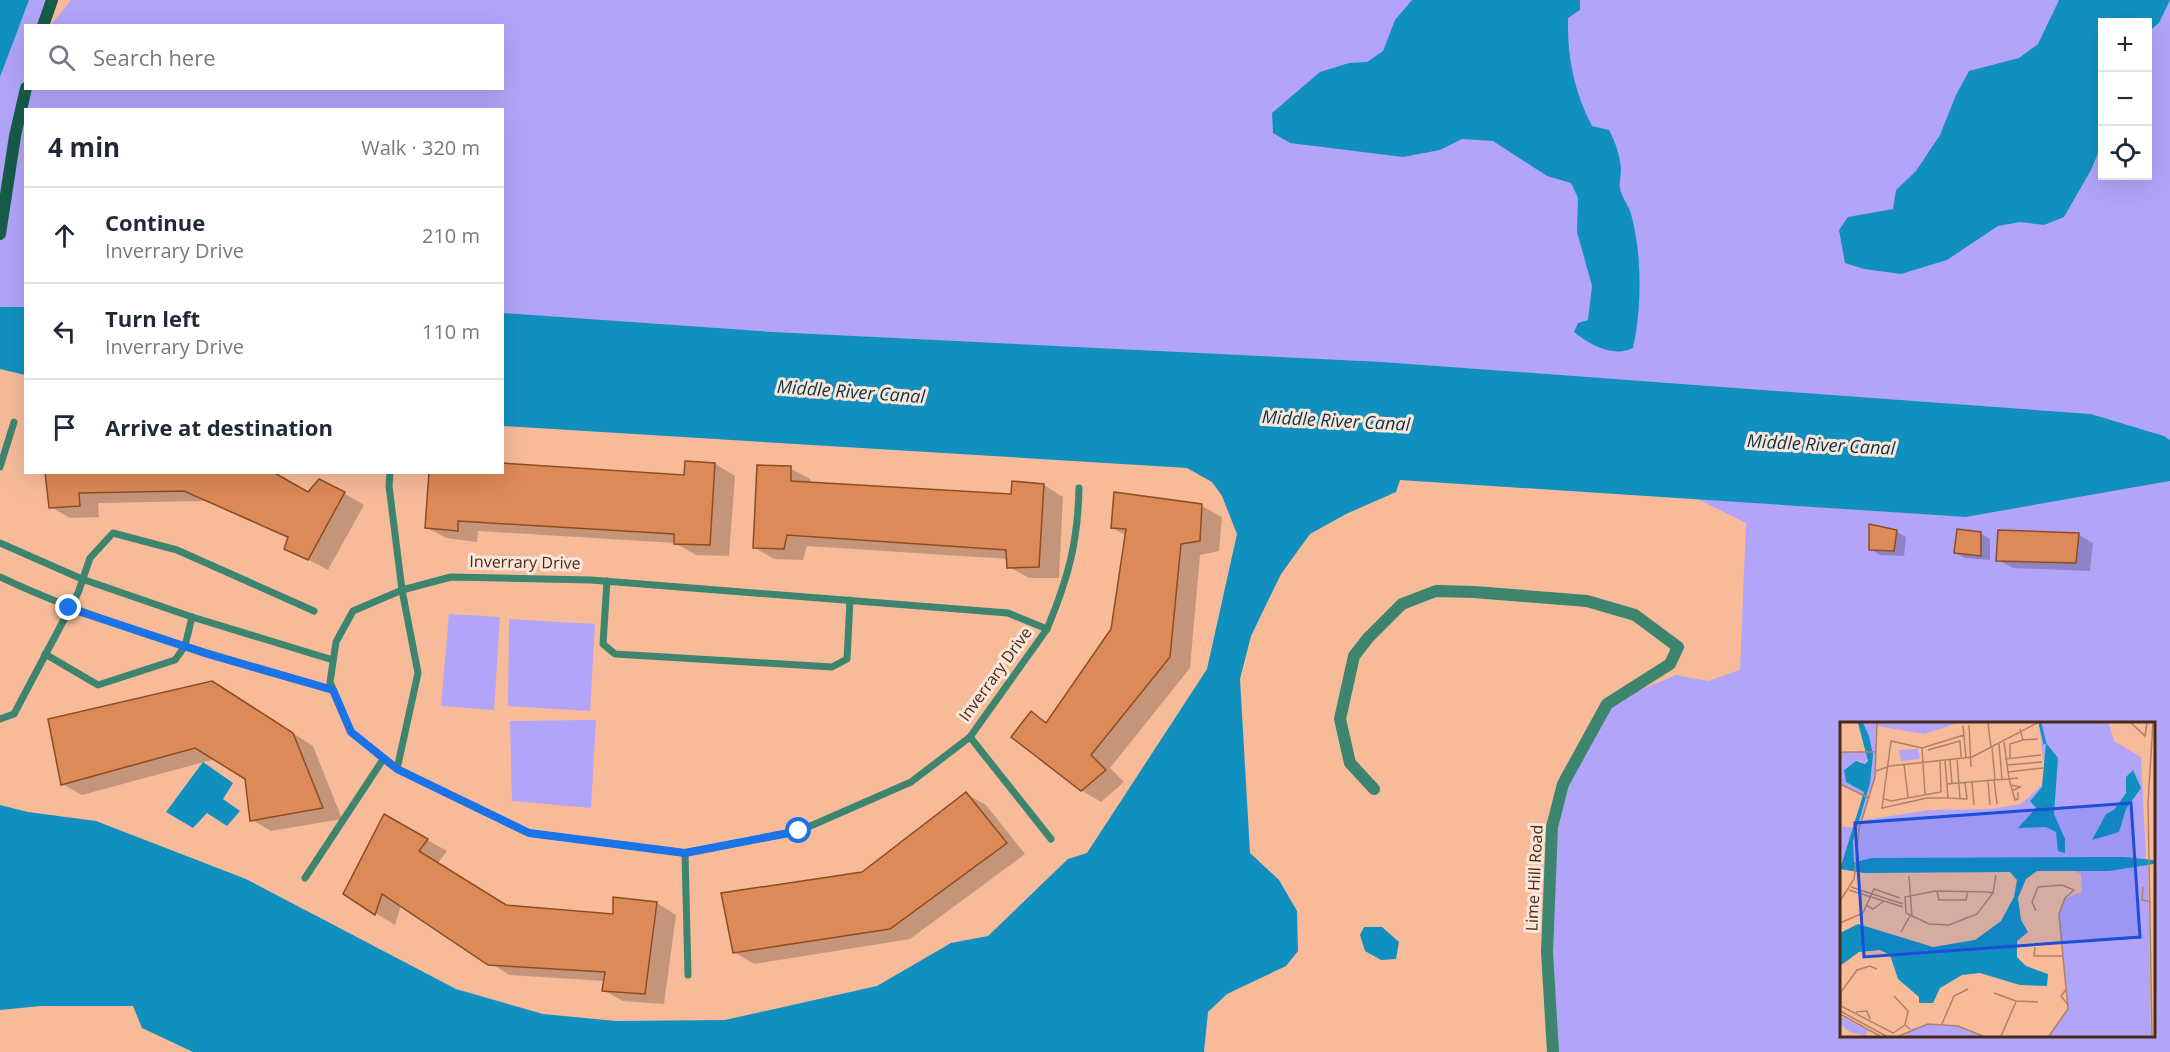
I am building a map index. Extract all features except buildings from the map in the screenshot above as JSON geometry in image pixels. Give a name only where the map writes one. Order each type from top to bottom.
[{"type":"street","points":[[44,24],[52,0]]},
{"type":"street","points":[[0,234],[15,136],[26,90]]},
{"type":"street","name":"Lime Hill Road","points":[[1374,789],[1350,763],[1340,719],[1354,657],[1368,638],[1402,604],[1436,591],[1587,601],[1635,615],[1678,647],[1670,664],[1607,704],[1563,784],[1552,827],[1547,952],[1553,1052]]},
{"type":"lane","points":[[0,467],[14,422]]},
{"type":"lane","points":[[390,474],[388,486],[402,590],[418,673],[397,769]]},
{"type":"lane","points":[[1047,629],[1060,599],[1072,560],[1078,523],[1079,488]]},
{"type":"lane","points":[[0,719],[14,714],[78,593],[90,558],[113,533],[177,550],[315,611]]},
{"type":"lane","points":[[0,543],[82,579],[192,617],[333,660]]},
{"type":"lane","points":[[0,577],[69,608],[185,646],[333,690]]},
{"type":"lane","name":"Inverrary Drive","points":[[451,577],[607,581],[1008,613],[1047,629],[970,736],[911,782],[799,831],[685,853],[529,833],[397,769],[351,732],[330,682],[336,642],[353,611],[402,590],[451,577]]},
{"type":"lane","points":[[607,581],[603,644],[615,654],[832,667],[847,659],[850,600]]},
{"type":"lane","points":[[45,654],[98,685],[174,660],[185,646],[192,617]]},
{"type":"lane","points":[[970,736],[1051,839]]},
{"type":"lane","points":[[305,878],[384,758]]},
{"type":"lane","points":[[685,853],[688,975]]},
{"type":"shaded area","points":[[18,0],[52,0],[43,24],[24,24],[24,90],[504,90],[504,24],[52,24],[71,0],[2170,0],[2170,440],[2091,414],[1383,362],[774,332],[504,313],[504,108],[24,108],[24,307],[0,307],[0,41]]},
{"type":"shaded area","points":[[2170,481],[2170,1052],[1553,1052],[1552,827],[1563,784],[1607,704],[1676,675],[1708,681],[1740,670],[1746,523],[1697,499],[1966,517]]},
{"type":"shaded area","points":[[449,614],[500,617],[494,710],[441,706]]},
{"type":"shaded area","points":[[509,619],[595,624],[590,711],[508,706]]},
{"type":"shaded area","points":[[596,720],[591,808],[512,801],[510,721]]},
{"type":"water","points":[[0,0],[29,0],[0,77]]},
{"type":"water","points":[[1412,0],[1580,0],[1580,10],[1568,18],[1569,46],[1576,87],[1592,126],[1609,130],[1616,145],[1621,172],[1621,191],[1635,229],[1640,281],[1633,348],[1625,351],[1609,350],[1594,345],[1574,332],[1578,323],[1588,320],[1592,286],[1577,232],[1578,198],[1571,183],[1547,176],[1493,141],[1462,139],[1440,150],[1403,157],[1290,143],[1273,133],[1272,113],[1320,72],[1349,63],[1367,62],[1383,51],[1395,20]]},
{"type":"water","points":[[2059,0],[2170,0],[2159,23],[2152,29],[2152,18],[2098,18],[2098,153],[2064,217],[2044,225],[2020,222],[1998,226],[1947,260],[1901,274],[1864,269],[1845,263],[1839,230],[1848,217],[1893,209],[1896,190],[1916,171],[1940,135],[1956,95],[1969,71],[2019,58],[2038,44]]},
{"type":"water","points":[[0,307],[24,307],[24,375],[0,369]]},
{"type":"water","name":"Middle River Canal","points":[[504,313],[774,332],[1383,362],[2091,414],[2164,436],[2170,440],[2170,481],[1966,517],[1400,480],[1396,492],[1346,514],[1310,534],[1281,574],[1251,636],[1240,679],[1250,853],[1279,880],[1297,911],[1298,951],[1286,966],[1227,994],[1208,1012],[1204,1052],[193,1052],[142,1028],[133,1006],[41,1006],[0,1010],[0,805],[28,812],[96,821],[246,879],[456,989],[543,1014],[616,1021],[725,1020],[877,986],[951,943],[988,936],[1068,859],[1087,853],[1207,669],[1237,534],[1222,496],[1212,482],[1187,468],[504,426]]},
{"type":"water","points":[[203,762],[233,783],[223,799],[240,811],[227,826],[207,813],[193,828],[166,812]]},
{"type":"water","points":[[1364,927],[1382,927],[1399,942],[1396,959],[1381,960],[1365,951],[1360,935]]},
{"type":"route","points":[[69,608],[208,654],[333,690],[351,732],[397,769],[529,833],[685,853],[799,831]]}]
